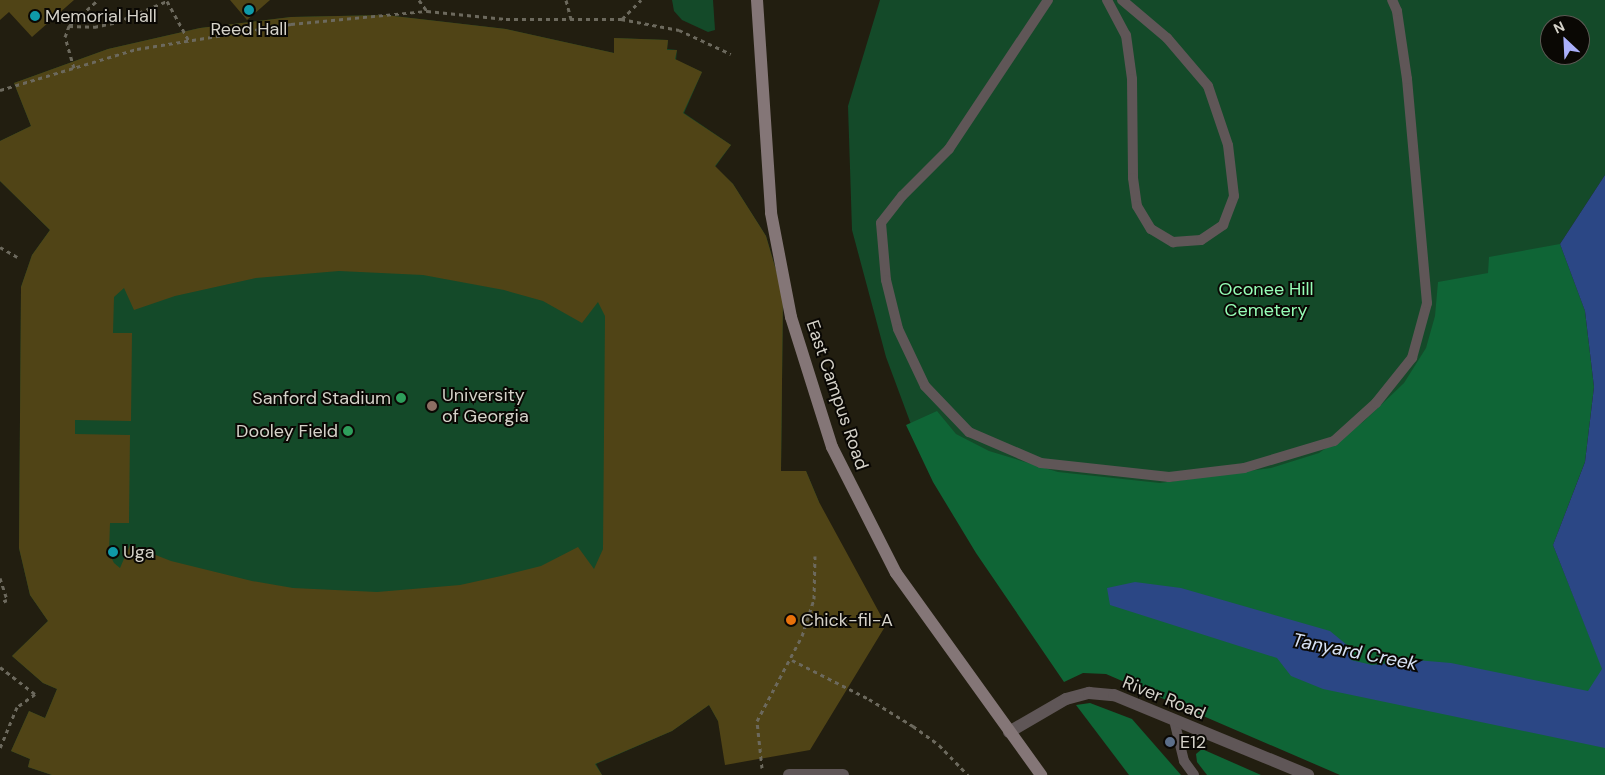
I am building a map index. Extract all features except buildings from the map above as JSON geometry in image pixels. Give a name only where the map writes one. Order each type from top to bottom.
[{"type":"main road","name":"East Campus Road","points":[[757,0],[771,213],[791,317],[832,447],[896,573],[1041,775]]},
{"type":"street","name":"River Road","points":[[1009,732],[1066,699],[1089,693],[1114,695],[1308,775]]},
{"type":"street","points":[[789,775],[843,775]]},
{"type":"lane","points":[[1048,0],[949,150],[902,196],[881,223],[886,280],[898,329],[925,386],[969,432],[1041,462],[1169,477],[1244,468],[1334,441],[1376,402],[1412,358],[1427,303],[1407,79],[1397,11],[1392,0]]},
{"type":"lane","points":[[1107,0],[1126,35],[1132,80],[1133,178],[1137,206],[1151,229],[1173,242],[1201,240],[1222,225],[1234,196],[1228,144],[1208,86],[1167,38],[1122,0]]},
{"type":"lane","points":[[1174,720],[1184,761],[1194,775]]},
{"type":"path","points":[[74,68],[65,43],[69,26],[98,0]]},
{"type":"path","points":[[419,0],[427,12]]},
{"type":"path","points":[[566,0],[571,19]]},
{"type":"path","points":[[621,19],[641,0]]},
{"type":"path","points":[[69,26],[94,27],[117,22],[167,1],[189,40]]},
{"type":"path","points":[[0,90],[137,49],[291,24],[427,12],[506,19],[621,19],[679,30],[731,54]]},
{"type":"path","points":[[0,248],[17,257]]},
{"type":"path","points":[[762,768],[757,721],[792,660],[814,599],[816,556]]},
{"type":"path","points":[[0,578],[7,600],[0,603]]},
{"type":"path","points":[[792,660],[869,699],[913,726],[939,745],[968,775]]},
{"type":"path","points":[[0,667],[35,694],[17,707],[0,748]]},
{"type":"green space","points":[[672,0],[713,0],[715,30],[708,32],[682,20],[674,11]]},
{"type":"green space","name":"Oconee Hill Cemetery","points":[[880,0],[1605,0],[1605,175],[1560,244],[1585,311],[1573,492],[1553,545],[1605,675],[922,454],[886,357],[852,230],[848,106]]},
{"type":"green space","name":"Sanford Stadium","points":[[385,15],[506,29],[614,53],[614,38],[668,40],[667,49],[677,50],[676,60],[702,72],[684,113],[731,145],[715,167],[733,184],[766,236],[783,294],[781,471],[806,471],[819,502],[718,721],[709,705],[672,731],[596,764],[602,775],[52,775],[28,767],[30,759],[11,751],[29,711],[45,718],[57,689],[43,683],[12,656],[48,621],[30,595],[19,548],[21,287],[32,255],[50,230],[0,181],[0,141],[31,126],[14,83],[108,49],[200,28],[291,17]]},
{"type":"green space","points":[[1560,244],[1585,311],[1594,387],[1585,462],[1553,545],[1605,675],[1605,775],[1340,775],[1106,674],[1083,673],[1064,682],[976,553],[933,482],[906,425],[937,411],[956,434],[989,451],[1058,472],[1160,483],[1271,468],[1319,453],[1363,422],[1404,383],[1426,348],[1435,316],[1438,282],[1488,273],[1489,257]]},
{"type":"green space","points":[[1090,703],[1132,719],[1181,775],[1129,775],[1076,705]]},
{"type":"green space","points":[[1202,749],[1261,775],[1207,775],[1197,762],[1196,754]]},
{"type":"water","points":[[1605,175],[1605,748],[1323,689],[1291,676],[1277,658],[1110,605],[1107,588],[1135,582],[1181,588],[1330,631],[1347,645],[1351,660],[1372,665],[1416,660],[1451,663],[1588,691],[1602,669],[1553,545],[1585,462],[1594,387],[1585,311],[1560,244]]},
{"type":"place","name":"Reed Hall","points":[[249,10]]},
{"type":"place","name":"Memorial Hall","points":[[35,16]]},
{"type":"place","name":"Sanford Stadium","points":[[401,398]]},
{"type":"place","name":"University of Georgia","points":[[432,406]]},
{"type":"place","name":"Dooley Field","points":[[348,431]]},
{"type":"place","name":"Uga","points":[[113,552]]},
{"type":"place","name":"Chick-fil-A","points":[[791,620]]},
{"type":"place","name":"E12","points":[[1170,742]]},
{"type":"water label","name":"Tanyard Creek","points":[[1355,652]]}]
